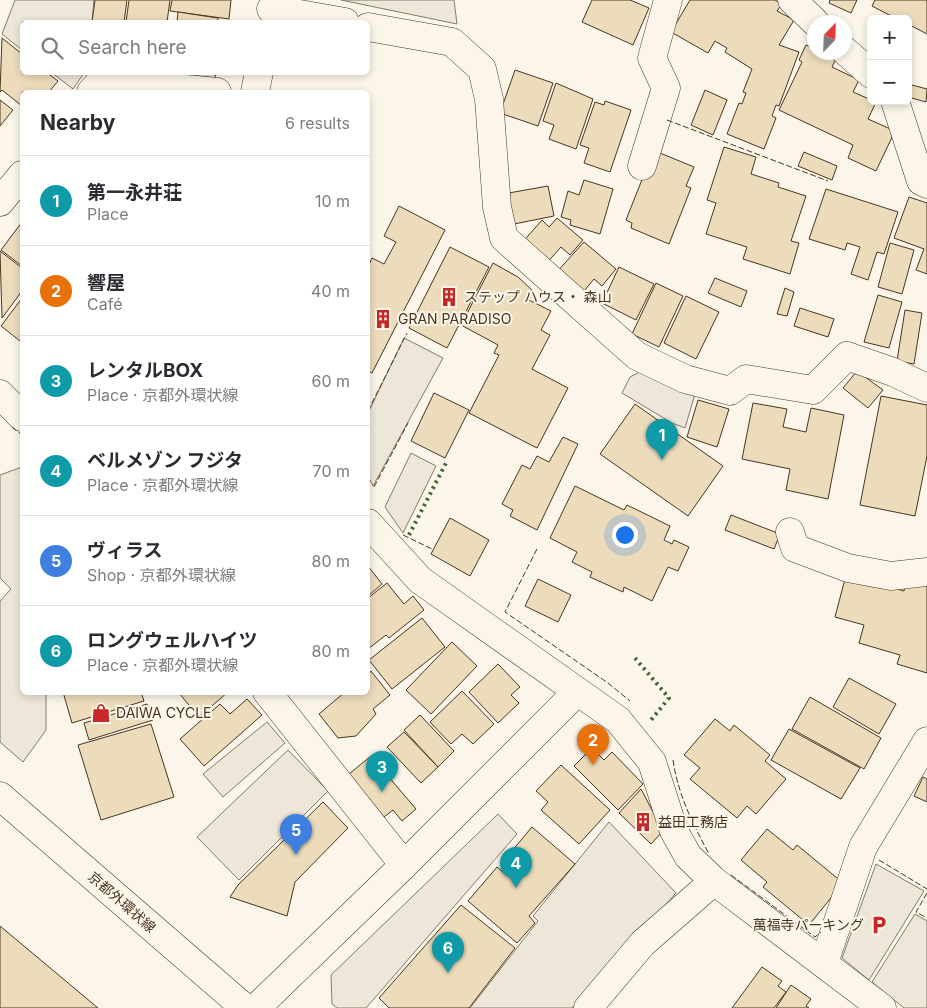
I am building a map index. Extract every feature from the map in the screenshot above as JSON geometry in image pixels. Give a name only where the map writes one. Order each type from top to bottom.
[{"type":"street","points":[[642,166],[666,88],[652,58],[668,0]]},
{"type":"street","points":[[792,0],[808,15]]},
{"type":"street","points":[[269,10],[332,20]]},
{"type":"street","points":[[370,27],[452,42],[482,69],[489,99],[497,207],[504,238],[637,356],[685,379],[730,391],[746,379],[813,390],[847,356],[892,372],[927,388]]},
{"type":"street","points":[[852,57],[867,70]]},
{"type":"street","points":[[255,90],[258,75]]},
{"type":"street","points":[[93,90],[101,80],[198,90]]},
{"type":"street","points":[[896,105],[921,181],[927,184]]},
{"type":"street","points":[[0,202],[20,177]]},
{"type":"street","points":[[0,394],[20,414]]},
{"type":"street","points":[[370,525],[420,580],[618,720],[652,762],[674,831],[688,856],[714,881],[882,1008]]},
{"type":"street","points":[[790,532],[795,548],[848,568],[891,576],[927,572]]},
{"type":"street","points":[[256,1008],[404,865],[576,692]]},
{"type":"street","points":[[269,695],[404,865]]},
{"type":"street","points":[[824,963],[862,848],[927,742]]},
{"type":"street","name":"京都外環状線","points":[[0,796],[245,1008]]},
{"type":"street","points":[[588,1008],[643,943],[714,881]]},
{"type":"shaded area","points":[[15,0],[94,0],[92,20],[20,20],[20,48],[2,34]]},
{"type":"shaded area","points":[[341,0],[454,0],[457,24]]},
{"type":"shaded area","points":[[55,75],[83,75],[73,89]]},
{"type":"shaded area","points":[[404,338],[443,358],[373,486],[370,480],[370,409]]},
{"type":"shaded area","points":[[640,372],[695,394],[685,428],[672,423],[622,393],[630,377]]},
{"type":"shaded area","points":[[411,453],[436,466],[403,533],[385,507]]},
{"type":"shaded area","points":[[20,468],[20,695],[46,695],[46,730],[23,762],[0,742],[0,601],[11,589],[0,578],[0,475]]},
{"type":"shaded area","points":[[267,722],[285,743],[223,797],[203,774]]},
{"type":"shaded area","points":[[288,750],[328,791],[239,880],[197,837]]},
{"type":"shaded area","points":[[498,814],[517,834],[366,1008],[337,1008],[332,1004],[331,975]]},
{"type":"shaded area","points":[[609,822],[676,893],[572,1008],[470,1008],[538,921],[533,916]]},
{"type":"shaded area","name":"萬福寺パーキング","points":[[876,864],[924,891],[869,980],[842,958]]},
{"type":"shaded area","points":[[915,914],[927,921],[927,1008],[904,1008],[872,982]]},
{"type":"building","points":[[95,0],[127,0],[124,20],[92,20]]},
{"type":"building","points":[[129,0],[170,0],[167,20],[126,20]]},
{"type":"building","points":[[172,0],[231,0],[229,19],[170,11]]},
{"type":"building","points":[[592,0],[630,0],[649,8],[633,45],[582,22]]},
{"type":"building","points":[[690,0],[775,0],[782,4],[777,11],[794,20],[779,45],[799,52],[779,106],[776,105],[772,116],[776,118],[764,149],[727,134],[739,103],[742,104],[746,93],[743,92],[752,69],[725,52],[727,48],[715,41],[708,53],[671,32]]},
{"type":"building","points":[[830,0],[857,0],[851,13],[829,3]]},
{"type":"building","points":[[875,0],[927,0],[927,34],[912,26],[912,15],[889,15],[872,6]]},
{"type":"building","points":[[178,12],[218,18],[218,20],[177,20]]},
{"type":"building","points":[[2,38],[20,52],[20,75],[50,75],[58,81],[51,90],[20,90],[20,104],[2,90],[0,92]]},
{"type":"building","points":[[806,45],[807,60],[836,60],[832,67],[859,80],[853,92],[867,98],[867,105],[875,105],[868,119],[895,131],[876,171],[848,158],[853,145],[779,110],[802,62],[799,60]]},
{"type":"building","points":[[515,70],[553,83],[538,126],[500,113]]},
{"type":"building","points":[[196,75],[216,75],[215,78]]},
{"type":"building","points":[[556,83],[593,99],[576,149],[549,139],[554,125],[543,121]]},
{"type":"building","points":[[912,85],[927,89],[926,102],[912,98]]},
{"type":"building","points":[[705,90],[727,100],[713,135],[691,125]]},
{"type":"building","points":[[0,100],[13,110],[0,126]]},
{"type":"building","points":[[605,101],[631,110],[610,172],[584,163],[589,148],[580,145],[595,102],[604,105]]},
{"type":"building","points":[[724,147],[756,157],[751,174],[779,183],[778,187],[806,196],[791,241],[799,243],[790,274],[743,259],[747,247],[706,234],[716,203],[707,200]]},
{"type":"building","points":[[804,152],[837,166],[832,180],[798,166]]},
{"type":"building","points":[[660,153],[694,167],[686,186],[691,188],[669,244],[631,228],[632,223],[626,220],[645,172]]},
{"type":"building","points":[[584,180],[613,189],[600,234],[570,225],[571,220],[561,217],[568,191],[579,195]]},
{"type":"building","points":[[548,186],[554,216],[509,225],[503,194]]},
{"type":"building","points":[[826,189],[898,212],[884,254],[877,252],[868,280],[851,274],[860,247],[847,243],[845,250],[809,239]]},
{"type":"building","points":[[909,197],[927,203],[927,274],[916,270],[924,249],[894,238]]},
{"type":"building","name":"GRAN PARADISO","points":[[399,206],[445,230],[372,373],[370,372],[370,262],[372,258],[384,264],[396,242],[384,236]]},
{"type":"building","points":[[557,218],[583,240],[570,255],[561,247],[545,265],[521,244],[542,220],[549,227]]},
{"type":"building","points":[[20,225],[20,264],[1,250]]},
{"type":"building","points":[[584,242],[616,269],[602,286],[594,279],[580,296],[555,274]]},
{"type":"building","points":[[890,243],[914,250],[902,294],[878,287]]},
{"type":"building","name":"ステップ ハウス・ 森山","points":[[450,247],[489,267],[447,348],[409,328]]},
{"type":"building","points":[[0,251],[20,266],[20,294],[2,318]]},
{"type":"building","points":[[493,263],[518,277],[533,291],[529,300],[551,311],[541,330],[550,335],[532,369],[568,388],[537,448],[469,413],[499,355],[494,353],[498,345],[461,325]]},
{"type":"building","points":[[619,267],[654,284],[636,320],[602,303]]},
{"type":"building","points":[[715,278],[747,291],[741,307],[708,293]]},
{"type":"building","points":[[656,283],[683,296],[659,347],[632,334]]},
{"type":"building","points":[[785,288],[794,292],[787,316],[777,314]]},
{"type":"building","points":[[878,295],[902,302],[889,348],[864,342]]},
{"type":"building","points":[[686,296],[719,312],[696,359],[664,343]]},
{"type":"building","points":[[20,301],[20,341],[1,326]]},
{"type":"building","points":[[800,308],[834,319],[828,337],[794,326]]},
{"type":"building","points":[[905,310],[922,313],[914,364],[897,361]]},
{"type":"building","points":[[857,371],[883,390],[868,408],[843,388]]},
{"type":"building","points":[[434,393],[469,410],[445,458],[411,441]]},
{"type":"building","points":[[881,396],[927,405],[927,456],[915,516],[860,505]]},
{"type":"building","points":[[698,400],[729,409],[717,447],[687,437]]},
{"type":"building","points":[[753,403],[787,409],[783,427],[806,432],[811,408],[844,415],[828,499],[786,490],[790,469],[742,459]]},
{"type":"building","points":[[635,404],[723,466],[688,516],[600,454]]},
{"type":"building","points":[[563,437],[578,444],[537,530],[510,516],[513,510],[502,504],[522,465],[530,469],[537,456],[549,462]]},
{"type":"building","points":[[575,486],[624,510],[627,505],[670,526],[664,540],[672,544],[674,540],[689,547],[678,571],[668,567],[652,601],[624,587],[623,592],[590,577],[592,572],[572,562],[577,552],[550,538]]},
{"type":"building","points":[[731,515],[780,534],[774,549],[725,530]]},
{"type":"building","points":[[450,518],[489,540],[470,576],[431,554]]},
{"type":"building","points":[[370,569],[382,584],[370,594]]},
{"type":"building","points":[[846,575],[904,591],[907,580],[927,586],[927,673],[897,664],[900,655],[859,643],[864,625],[835,617]]},
{"type":"building","points":[[538,579],[571,595],[558,622],[525,606]]},
{"type":"building","points":[[387,583],[404,604],[413,596],[424,610],[389,638],[386,635],[370,647],[370,596]]},
{"type":"building","points":[[422,618],[445,647],[392,689],[370,659]]},
{"type":"building","points":[[452,642],[477,666],[431,714],[406,690]]},
{"type":"building","points":[[498,664],[520,687],[511,695],[519,703],[498,723],[469,692]]},
{"type":"building","points":[[371,671],[390,695],[373,709],[376,714],[356,736],[338,738],[319,714],[341,695],[370,695]]},
{"type":"building","points":[[849,678],[896,704],[879,734],[833,707]]},
{"type":"building","points":[[462,691],[494,724],[473,744],[462,734],[451,744],[430,722]]},
{"type":"building","points":[[64,695],[142,695],[144,701],[72,723]]},
{"type":"building","points":[[181,695],[225,695],[199,717]]},
{"type":"building","points":[[810,697],[881,738],[864,769],[792,729]]},
{"type":"building","points":[[247,699],[262,715],[204,766],[180,739],[220,704],[230,714]]},
{"type":"building","points":[[147,704],[153,720],[89,740],[84,723]]},
{"type":"building","points":[[420,715],[454,751],[438,767],[404,730]]},
{"type":"building","points":[[715,719],[730,731],[734,725],[770,755],[765,761],[786,779],[756,814],[747,806],[737,818],[690,779],[700,768],[684,755]]},
{"type":"building","points":[[151,724],[174,797],[101,820],[78,745]]},
{"type":"building","points":[[789,729],[860,768],[841,799],[771,760]]},
{"type":"building","points":[[404,732],[438,767],[421,783],[387,747]]},
{"type":"building","points":[[592,748],[604,760],[612,752],[643,784],[618,810],[574,766]]},
{"type":"building","points":[[371,756],[416,809],[402,821],[393,810],[384,817],[349,774]]},
{"type":"building","points":[[561,765],[610,810],[579,844],[541,810],[548,802],[536,791]]},
{"type":"building","points":[[923,777],[927,779],[927,802],[914,796]]},
{"type":"building","name":"益田工務店","points":[[641,789],[663,831],[651,844],[619,813]]},
{"type":"building","points":[[323,802],[348,828],[295,882],[287,916],[230,897],[238,885]]},
{"type":"building","points":[[532,827],[575,864],[529,916],[535,923],[517,943],[468,901],[497,867],[506,875],[515,866],[506,858]]},
{"type":"building","points":[[767,829],[793,850],[797,845],[843,883],[809,925],[763,887],[767,882],[741,860]]},
{"type":"building","points":[[461,905],[515,948],[469,1008],[389,1008],[379,998]]},
{"type":"building","points":[[0,926],[98,1008],[0,1008]]},
{"type":"building","points":[[762,967],[782,981],[778,986],[786,992],[774,1008],[732,1008]]},
{"type":"building","points":[[791,985],[811,999],[806,1006],[809,1008],[776,1008]]},
{"type":"hedge","points":[[409,535],[446,463]]},
{"type":"hedge","points":[[635,658],[669,698],[651,720]]},
{"type":"fence","points":[[667,120],[828,181]]},
{"type":"fence","points":[[370,407],[407,333]]},
{"type":"fence","points":[[374,487],[408,423]]},
{"type":"fence","points":[[12,427],[20,433]]},
{"type":"fence","points":[[403,535],[432,549]]},
{"type":"fence","points":[[537,549],[505,612],[608,683],[630,701]]},
{"type":"fence","points":[[673,760],[682,797],[709,854]]},
{"type":"fence","points":[[879,860],[927,889]]},
{"type":"fence","points":[[731,875],[815,937],[821,932]]},
{"type":"fence","points":[[927,893],[916,912],[927,918]]},
{"type":"place","name":"ステップ ハウス・ 森山","points":[[449,297]]},
{"type":"place","name":"GRAN PARADISO","points":[[383,319]]},
{"type":"place","name":"第一永井荘","points":[[662,460]]},
{"type":"place","name":"DAIWA CYCLE","points":[[101,713]]},
{"type":"place","name":"響屋","points":[[593,765]]},
{"type":"place","name":"レンタルBOX","points":[[382,792]]},
{"type":"place","name":"益田工務店","points":[[643,822]]},
{"type":"place","name":"ヴィラス","points":[[296,855]]},
{"type":"place","name":"ベルメゾン フジタ","points":[[516,888]]},
{"type":"place","name":"萬福寺パーキング","points":[[879,925]]},
{"type":"place","name":"ロングウェルハイツ","points":[[448,973]]}]
